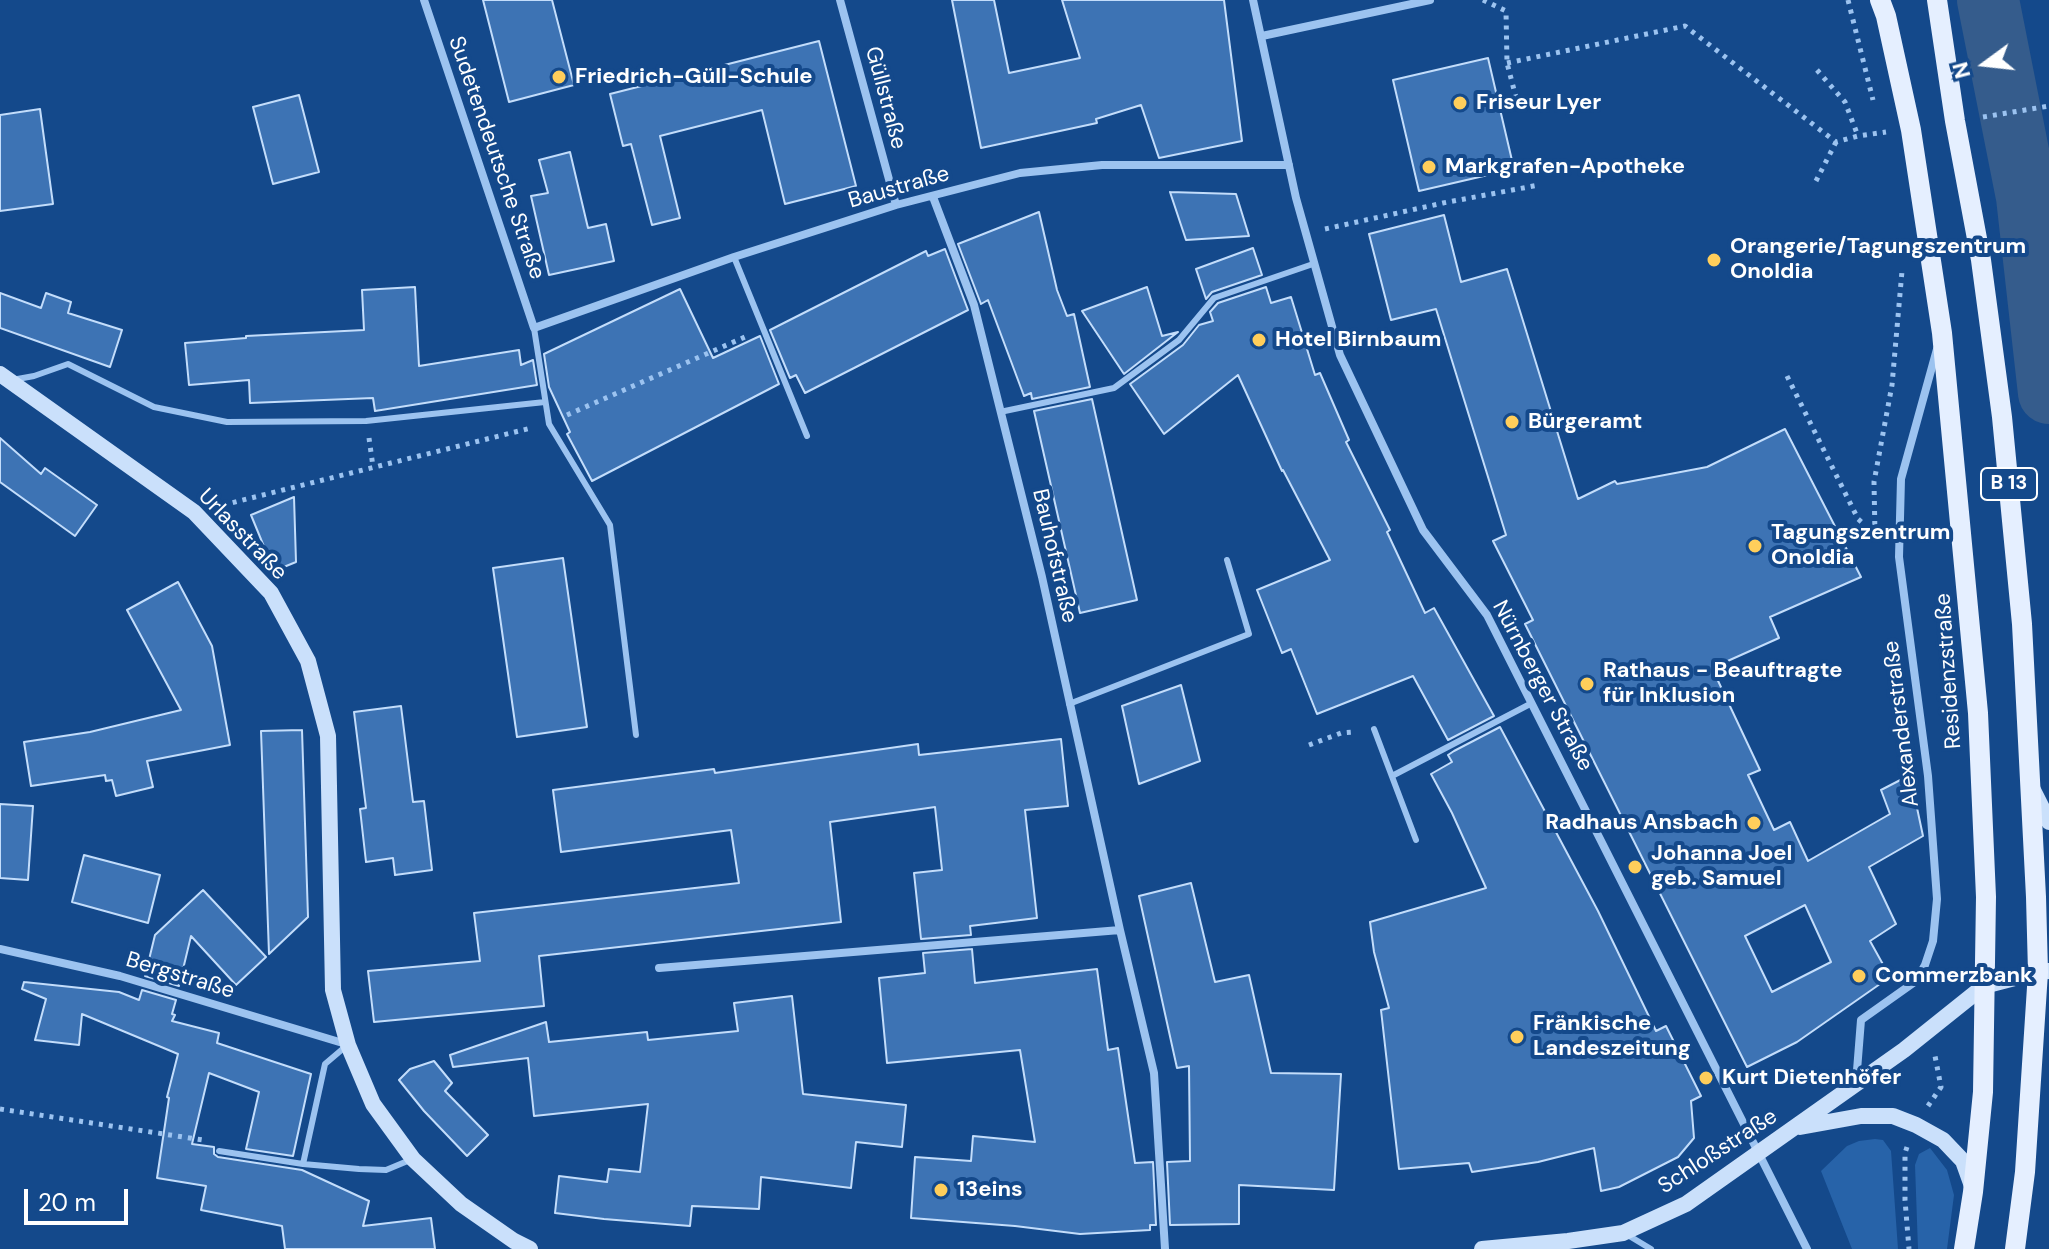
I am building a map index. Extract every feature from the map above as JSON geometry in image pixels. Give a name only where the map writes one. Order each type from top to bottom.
[{"type":"main road","name":"Residenzstraße","points":[[1880,0],[1911,130],[1942,333],[1978,713],[1985,886],[1983,1092],[1964,1249]]},
{"type":"main road","name":"B 13","points":[[1937,0],[1955,121],[1981,260],[2002,417],[2022,624],[2043,972],[2015,1249]]},
{"type":"street","name":"Sudetendeutsche Straße","points":[[424,0],[534,328]]},
{"type":"street","name":"Güllstraße","points":[[840,0],[896,205]]},
{"type":"street","name":"Nürnberger Straße","points":[[1253,0],[1305,233],[1340,355],[1423,530],[1487,615],[1760,1153],[1805,1248]]},
{"type":"street","points":[[1262,36],[1430,0]]},
{"type":"street","name":"Baustraße","points":[[534,328],[734,257],[896,205],[1020,173],[1102,165],[1289,165]]},
{"type":"street","name":"Bauhofstraße","points":[[933,197],[974,305],[1042,577],[1154,1073],[1165,1249]]},
{"type":"street","name":"Alexanderstraße","points":[[1856,1084],[1861,1020],[1916,981],[1933,941],[1937,899],[1928,776],[1899,557],[1901,479],[1942,333]]},
{"type":"street","name":"Urlasstraße","points":[[4,377],[194,512],[271,593],[308,661],[328,736],[333,990],[348,1045],[373,1104],[413,1159],[511,1245]]},
{"type":"street","points":[[2031,786],[2049,822]]},
{"type":"street","points":[[659,968],[1120,930]]},
{"type":"street","name":"Bergstraße","points":[[0,949],[120,976],[348,1045]]},
{"type":"street","points":[[1984,986],[2043,972]]},
{"type":"street","name":"Schloßstraße","points":[[1482,1249],[1623,1233],[1686,1204],[1856,1084],[1984,986]]},
{"type":"street","points":[[1795,1128],[1861,1116],[1893,1116],[1943,1140],[1963,1161],[1973,1192]]},
{"type":"street","points":[[511,1245],[530,1249]]},
{"type":"lane","points":[[734,257],[807,436]]},
{"type":"lane","points":[[1000,412],[1114,388],[1179,340],[1214,298],[1313,264]]},
{"type":"lane","points":[[534,328],[549,424],[610,525],[636,735]]},
{"type":"lane","points":[[4,377],[34,376],[68,364],[154,407],[227,422],[366,421],[545,402]]},
{"type":"lane","points":[[1069,704],[1249,634],[1227,560]]},
{"type":"lane","points":[[1392,776],[1532,703]]},
{"type":"lane","points":[[1374,729],[1416,840]]},
{"type":"lane","points":[[303,1164],[325,1064],[348,1045]]},
{"type":"lane","points":[[219,1151],[303,1164],[386,1170],[413,1159]]},
{"type":"lane","points":[[1623,1233],[1651,1249]]},
{"type":"path","points":[[1483,0],[1506,11],[1507,63],[1518,105]]},
{"type":"path","points":[[1848,0],[1874,105]]},
{"type":"path","points":[[1507,63],[1685,26],[1836,142]]},
{"type":"path","points":[[1817,70],[1845,102],[1858,136]]},
{"type":"path","points":[[1955,121],[2049,106]]},
{"type":"path","points":[[1877,119],[1883,147]]},
{"type":"path","points":[[1816,181],[1836,142],[1858,136],[1911,130]]},
{"type":"path","points":[[1305,233],[1539,185]]},
{"type":"path","points":[[1875,535],[1874,482],[1892,385],[1903,261]]},
{"type":"path","points":[[194,512],[549,424],[764,329]]},
{"type":"path","points":[[1787,376],[1858,519],[1899,557]]},
{"type":"path","points":[[1309,745],[1341,733]]},
{"type":"path","points":[[0,1109],[210,1141],[219,1151]]},
{"type":"path","points":[[1909,1249],[1905,1153],[1916,1125]]},
{"type":"shaded area","points":[[1883,1140],[1891,1151],[1898,1249],[1852,1249],[1821,1171],[1847,1146]]},
{"type":"shaded area","points":[[1930,1148],[1947,1170],[1954,1195],[1947,1249],[1918,1249],[1915,1165],[1919,1154]]},
{"type":"building","points":[[483,0],[552,0],[574,85],[509,102]]},
{"type":"building","points":[[952,0],[994,0],[1009,73],[1080,58],[1062,0],[1224,0],[1242,141],[1159,158],[1141,105],[1096,119],[1097,123],[981,148]]},
{"type":"building","points":[[819,41],[856,186],[785,204],[762,110],[660,136],[680,218],[652,225],[631,144],[623,146],[610,94]]},
{"type":"building","points":[[1488,58],[1514,169],[1419,191],[1393,80]]},
{"type":"building","points":[[299,95],[319,172],[273,184],[253,107]]},
{"type":"building","points":[[40,109],[53,204],[0,211],[0,115]]},
{"type":"building","points":[[570,152],[588,228],[606,224],[614,261],[549,275],[531,196],[548,193],[539,160]]},
{"type":"building","points":[[1170,192],[1236,194],[1249,236],[1186,240]]},
{"type":"building","points":[[1039,212],[1057,290],[1067,316],[1074,314],[1090,387],[1032,399],[1031,393],[1024,396],[988,300],[981,304],[958,244]]},
{"type":"building","points":[[1444,215],[1461,282],[1507,269],[1578,499],[1615,481],[1617,484],[1707,467],[1785,429],[1861,577],[1770,617],[1779,638],[1712,668],[1760,770],[1748,775],[1774,830],[1790,822],[1808,861],[1890,814],[1881,790],[1910,775],[1923,836],[1869,867],[1896,924],[1870,941],[1890,977],[1797,1042],[1747,1067],[1525,624],[1533,620],[1493,541],[1506,535],[1436,309],[1391,320],[1369,234]],"holes":[[[1805,905],[1831,962],[1772,992],[1745,936]]]},
{"type":"building","points":[[1253,248],[1262,275],[1212,292],[1206,299],[1196,269]]},
{"type":"building","points":[[945,249],[968,310],[805,393],[796,375],[790,378],[770,330],[926,251],[928,256]]},
{"type":"building","points":[[415,287],[419,366],[519,350],[521,365],[533,360],[537,385],[375,411],[373,398],[250,403],[249,380],[189,385],[185,343],[246,336],[364,330],[362,290]]},
{"type":"building","points":[[1147,287],[1162,336],[1178,332],[1124,374],[1082,311]]},
{"type":"building","points":[[1266,287],[1271,303],[1291,297],[1315,375],[1320,373],[1349,440],[1346,442],[1390,530],[1387,532],[1425,613],[1434,608],[1494,716],[1448,740],[1413,676],[1317,714],[1291,649],[1282,653],[1257,590],[1330,560],[1282,471],[1238,375],[1164,434],[1130,384],[1183,345],[1199,325],[1213,321],[1210,312],[1218,303]]},
{"type":"building","points":[[680,289],[713,358],[760,336],[779,384],[592,481],[567,434],[570,432],[549,387],[544,354]]},
{"type":"building","points":[[0,293],[41,308],[46,293],[71,302],[68,313],[122,330],[110,367],[0,328]]},
{"type":"building","points":[[1092,399],[1137,600],[1080,613],[1034,411]]},
{"type":"building","points":[[0,438],[41,474],[45,468],[97,505],[75,536],[0,482]]},
{"type":"building","points":[[294,497],[296,562],[274,571],[251,515]]},
{"type":"building","points":[[563,558],[587,727],[517,737],[493,568]]},
{"type":"building","points":[[178,582],[212,646],[230,745],[147,761],[153,787],[116,796],[112,780],[106,781],[105,775],[31,786],[24,742],[90,732],[181,710],[127,610]]},
{"type":"building","points":[[1181,685],[1200,761],[1139,784],[1122,706]]},
{"type":"building","points":[[401,706],[413,802],[424,801],[432,870],[395,875],[393,858],[366,862],[360,809],[366,808],[354,712]]},
{"type":"building","name":"Fränkische Landeszeitung","points":[[1500,727],[1598,911],[1656,1031],[1666,1026],[1701,1096],[1691,1101],[1694,1138],[1678,1157],[1619,1187],[1601,1191],[1594,1148],[1538,1162],[1472,1172],[1469,1163],[1399,1169],[1381,1010],[1389,1008],[1374,952],[1370,922],[1486,888],[1431,774],[1452,762],[1448,755]]},
{"type":"building","points":[[302,730],[308,917],[269,954],[261,731]]},
{"type":"building","points":[[1061,739],[1068,806],[1025,810],[1037,918],[970,926],[971,935],[921,939],[914,873],[942,870],[935,807],[830,822],[841,922],[539,956],[544,1006],[374,1022],[368,971],[480,961],[474,913],[739,883],[731,830],[561,852],[553,790],[714,769],[715,773],[918,744],[919,755]]},
{"type":"building","points":[[0,804],[33,806],[28,880],[0,878]]},
{"type":"building","points":[[84,855],[160,875],[148,923],[72,902]]},
{"type":"building","points":[[1191,883],[1215,982],[1249,975],[1271,1073],[1341,1074],[1334,1190],[1239,1185],[1239,1224],[1170,1225],[1167,1162],[1190,1161],[1189,1066],[1177,1068],[1139,896]]},
{"type":"building","points":[[203,890],[266,957],[236,985],[191,936],[179,986],[145,976],[155,935]]},
{"type":"building","points":[[972,949],[975,983],[1097,969],[1108,1050],[1118,1048],[1135,1163],[1153,1162],[1156,1225],[1150,1225],[1150,1230],[1080,1234],[911,1218],[915,1157],[971,1161],[973,1136],[1035,1142],[1020,1050],[887,1063],[879,978],[925,973],[923,953]]},
{"type":"building","points":[[24,982],[119,992],[139,1000],[142,990],[176,1000],[172,1021],[219,1033],[217,1043],[311,1074],[293,1156],[246,1149],[259,1092],[209,1073],[192,1144],[214,1147],[214,1154],[218,1157],[302,1170],[369,1201],[363,1226],[431,1218],[435,1249],[285,1249],[282,1226],[201,1210],[206,1186],[157,1178],[167,1097],[178,1054],[82,1014],[79,1045],[35,1040],[46,999],[22,989]]},
{"type":"building","points":[[792,996],[803,1094],[906,1105],[902,1147],[856,1142],[851,1188],[761,1177],[759,1209],[692,1206],[690,1226],[555,1213],[559,1176],[607,1182],[609,1169],[640,1172],[648,1104],[534,1116],[528,1058],[453,1067],[450,1055],[546,1022],[549,1042],[647,1032],[648,1040],[738,1031],[734,1003]]},
{"type":"building","points":[[434,1061],[452,1083],[445,1091],[488,1135],[467,1156],[399,1080],[410,1069]]},
{"type":"waterway","points":[[1988,0],[2027,197],[2049,393]]},
{"type":"place","name":"Friedrich-Güll-Schule","points":[[559,77]]},
{"type":"place","name":"Friseur Lyer","points":[[1460,103]]},
{"type":"place","name":"Markgrafen-Apotheke","points":[[1429,167]]},
{"type":"place","name":"Orangerie/Tagungszentrum Onoldia","points":[[1714,260]]},
{"type":"place","name":"Hotel Birnbaum","points":[[1259,340]]},
{"type":"place","name":"Bürgeramt","points":[[1512,422]]},
{"type":"place","name":"Tagungszentrum Onoldia","points":[[1755,546]]},
{"type":"place","name":"Rathaus - Beauftragte für Inklusion","points":[[1587,684]]},
{"type":"place","name":"Radhaus Ansbach","points":[[1754,823]]},
{"type":"place","name":"Johanna Joel geb. Samuel","points":[[1635,867]]},
{"type":"place","name":"Commerzbank","points":[[1859,976]]},
{"type":"place","name":"Fränkische Landeszeitung","points":[[1517,1037]]},
{"type":"place","name":"Kurt Dietenhöfer","points":[[1706,1078]]},
{"type":"place","name":"13eins","points":[[941,1190]]}]
